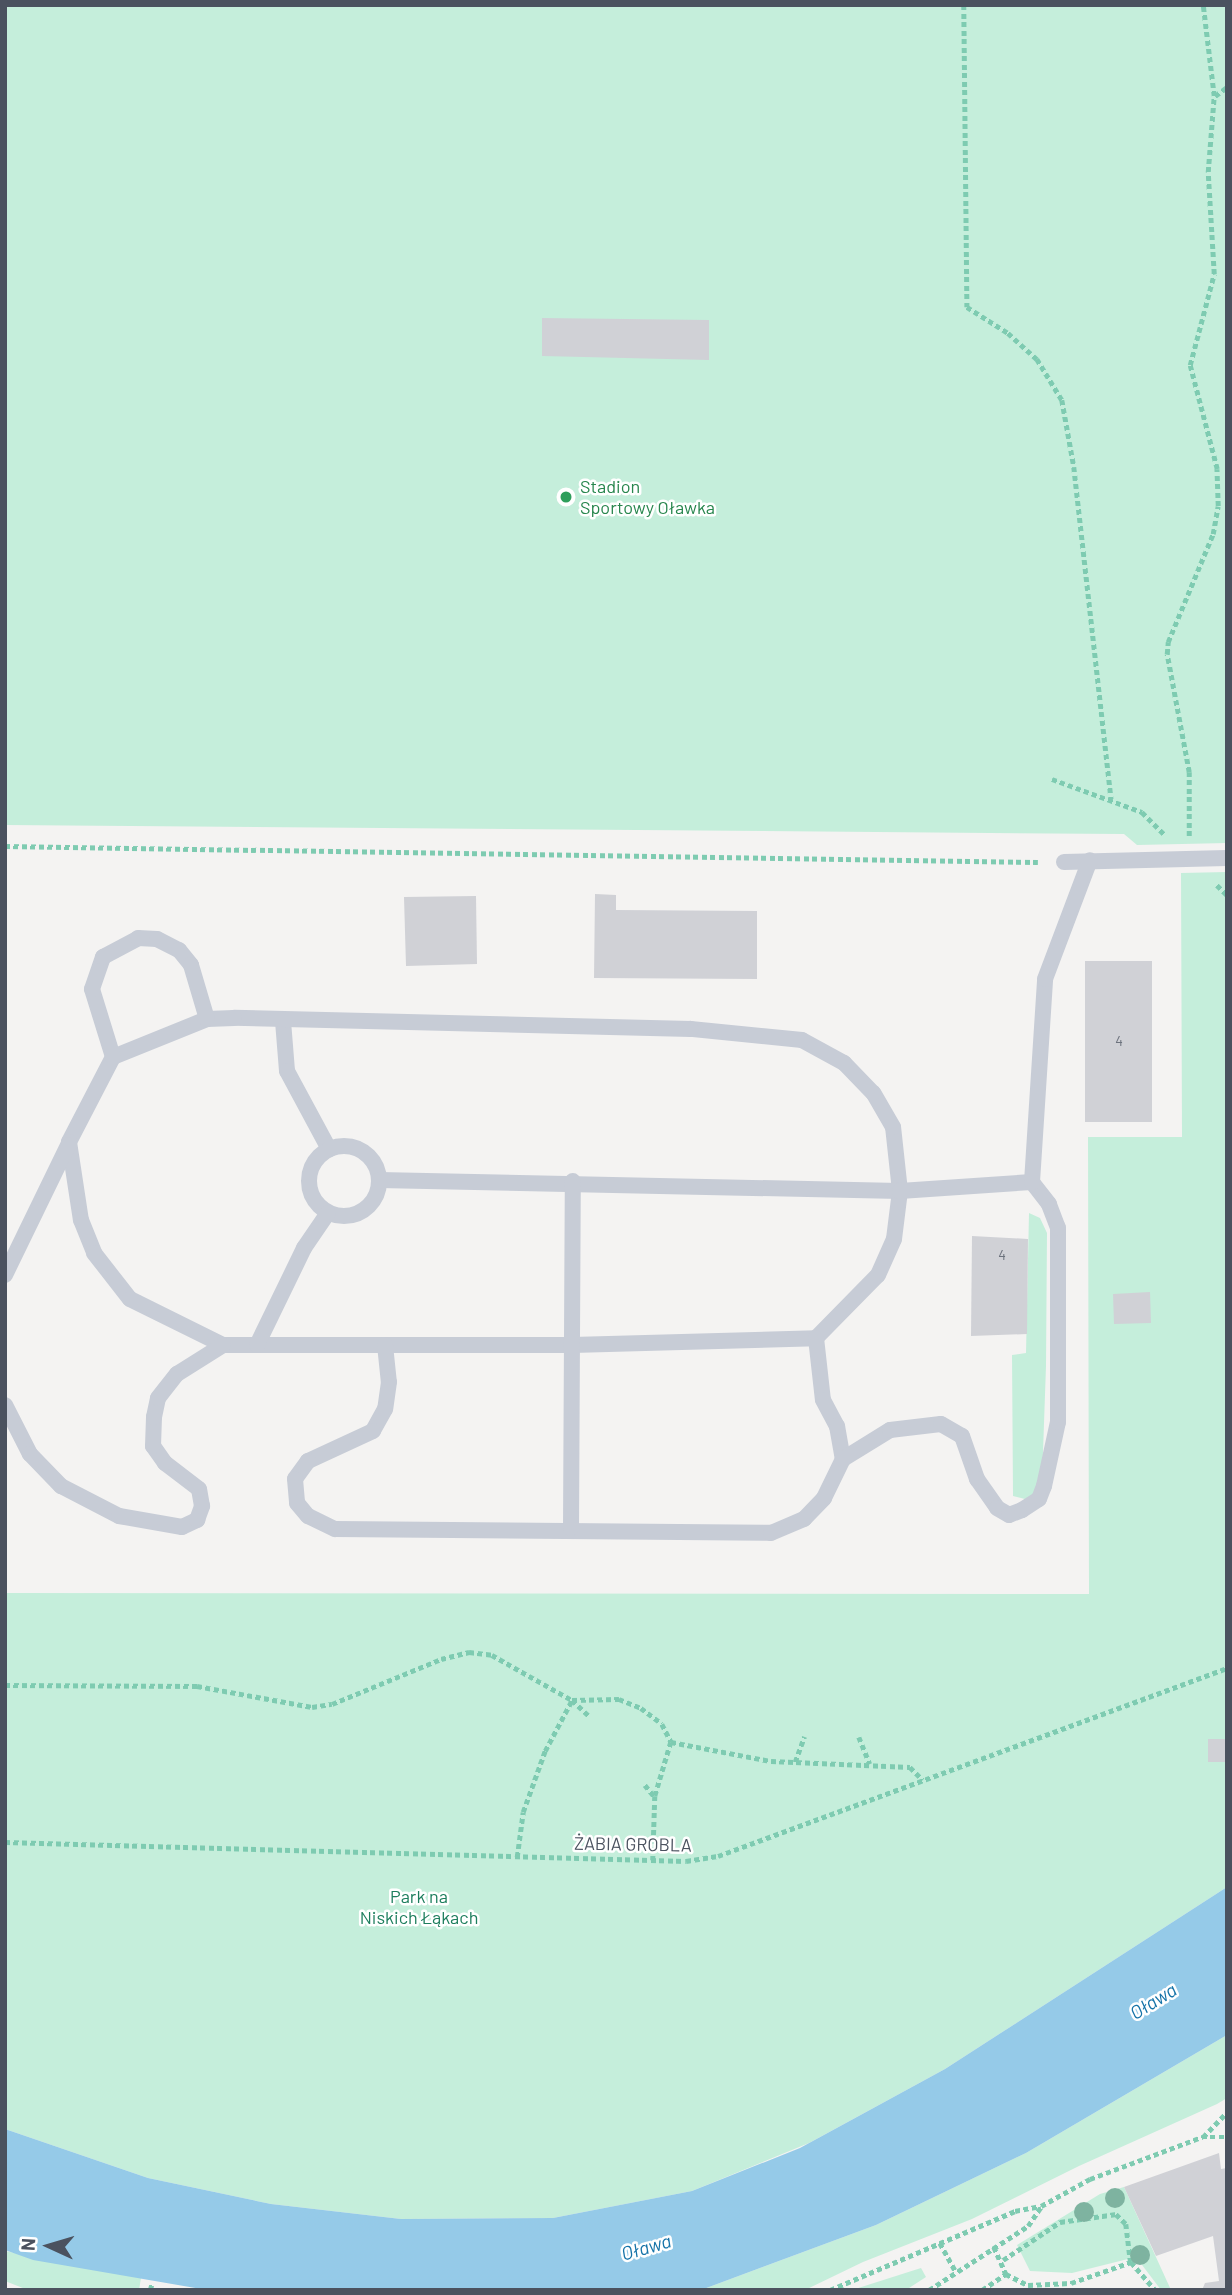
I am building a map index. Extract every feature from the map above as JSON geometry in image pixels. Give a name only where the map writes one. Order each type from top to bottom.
[{"type":"lane","points":[[1064,863],[1090,860],[1227,858]]},
{"type":"lane","points":[[386,1345],[389,1382],[385,1409],[373,1431],[308,1461],[295,1479],[297,1503],[308,1516],[335,1529],[571,1528],[771,1533],[804,1519],[824,1498],[844,1459],[890,1430],[941,1424],[962,1436],[977,1479],[996,1508],[1009,1515],[1039,1499],[1058,1422],[1058,1228],[1049,1204],[1032,1182],[1045,979],[1090,860]]},
{"type":"lane","points":[[113,1057],[92,989],[103,957],[123,943],[156,939],[180,950],[191,965],[207,1019]]},
{"type":"lane","points":[[5,1275],[69,1142],[113,1057],[207,1019],[691,1030],[802,1040],[844,1063],[873,1093],[893,1127],[900,1191],[894,1238],[878,1275],[816,1338],[572,1346],[223,1345],[130,1299],[94,1253],[73,1189],[69,1142]]},
{"type":"lane","points":[[283,1021],[287,1071],[329,1149]]},
{"type":"lane","points":[[329,1149],[358,1149],[377,1168],[379,1180],[376,1196],[360,1213],[328,1213],[313,1199],[309,1187],[313,1165],[329,1149]]},
{"type":"lane","points":[[379,1180],[573,1181],[900,1191],[1032,1182]]},
{"type":"lane","points":[[571,1528],[573,1181]]},
{"type":"lane","points":[[257,1345],[304,1248],[328,1213]]},
{"type":"lane","points":[[816,1338],[823,1400],[837,1426],[844,1459]]},
{"type":"lane","points":[[5,1405],[30,1454],[61,1486],[118,1517],[182,1527],[197,1520],[202,1506],[199,1489],[165,1463],[153,1446],[158,1398],[177,1374],[223,1345]]},
{"type":"path","points":[[964,5],[967,307],[1008,333],[1037,359],[1062,400],[1074,467],[1111,799]]},
{"type":"path","points":[[1189,859],[1188,772],[1167,654],[1168,642],[1213,534],[1218,506],[1217,469],[1190,365],[1214,274],[1208,172],[1214,96],[1203,5]]},
{"type":"path","points":[[1214,96],[1227,87]]},
{"type":"path","points":[[1052,779],[1142,812],[1189,859]]},
{"type":"path","points":[[5,846],[1064,863]]},
{"type":"path","points":[[5,1685],[197,1686],[312,1707],[332,1704],[397,1674],[469,1652],[492,1655],[572,1700],[590,1717]]},
{"type":"path","name":"ŻABIA GROBLA","points":[[5,1842],[653,1860],[718,1856],[1227,1668]]},
{"type":"path","points":[[572,1700],[619,1699],[641,1707],[662,1724],[671,1742],[655,1796],[653,1860]]},
{"type":"path","points":[[517,1857],[523,1812],[545,1751],[572,1700]]},
{"type":"path","points":[[795,1762],[804,1737]]},
{"type":"path","points":[[859,1737],[870,1764]]},
{"type":"path","points":[[671,1742],[737,1756],[795,1762],[910,1767],[923,1780]]},
{"type":"path","points":[[645,1786],[655,1796]]},
{"type":"path","points":[[1202,2137],[1227,2112]]},
{"type":"path","points":[[830,2290],[1015,2211],[1041,2206],[1090,2179],[1202,2137],[1227,2137]]},
{"type":"path","points":[[929,2290],[1028,2226],[1041,2206]]},
{"type":"path","points":[[1003,2260],[1060,2222],[1116,2214],[1126,2224],[1130,2263],[1155,2290]]},
{"type":"path","points":[[940,2243],[956,2272]]},
{"type":"path","points":[[994,2247],[1003,2260],[1006,2274]]},
{"type":"path","points":[[1006,2274],[1028,2285],[1071,2283],[1130,2263]]},
{"type":"path","points":[[982,2290],[1006,2274]]},
{"type":"path","points":[[150,2290],[152,2283]]},
{"type":"green space","name":"Stadion Sportowy Oławka","points":[[5,5],[1227,5],[1227,843],[1137,845],[1124,834],[5,825]]},
{"type":"green space","name":"Park na Niskich Łąkach","points":[[1227,872],[1227,1887],[945,2069],[809,2143],[692,2191],[553,2218],[401,2219],[271,2204],[148,2178],[5,2129],[5,1593],[1089,1594],[1088,1137],[1182,1137],[1181,873]]},
{"type":"green space","points":[[1029,1213],[1040,1218],[1047,1233],[1046,1366],[1042,1481],[1037,1495],[1025,1499],[1013,1496],[1012,1355],[1026,1353]]},
{"type":"green space","points":[[1227,2035],[1227,2098],[1217,2104],[1079,2166],[972,2219],[863,2262],[805,2290],[701,2290],[876,2225],[1026,2153]]},
{"type":"green space","points":[[1124,2187],[1171,2290],[1161,2290],[1136,2257],[1072,2273],[1030,2271],[1017,2245],[1100,2194]]},
{"type":"green space","points":[[5,2251],[141,2278],[139,2290],[28,2290],[5,2281]]},
{"type":"green space","points":[[921,2268],[926,2277],[906,2290],[852,2290]]},
{"type":"water","name":"Oława","points":[[1227,1887],[1227,2035],[1026,2153],[876,2225],[701,2290],[207,2290],[33,2260],[5,2250],[5,2129],[148,2178],[271,2204],[401,2219],[553,2218],[692,2191],[800,2148],[945,2069]]},
{"type":"building","points":[[542,318],[709,320],[709,360],[542,356]]},
{"type":"building","points":[[595,894],[616,895],[616,910],[757,911],[757,979],[594,978]]},
{"type":"building","points":[[476,896],[477,964],[406,966],[404,897]]},
{"type":"building","points":[[1085,961],[1152,961],[1152,1122],[1085,1122]]},
{"type":"building","points":[[972,1236],[1028,1239],[1027,1334],[971,1336]]},
{"type":"building","points":[[1150,1292],[1151,1323],[1114,1324],[1113,1294]]},
{"type":"building","points":[[1208,1739],[1227,1739],[1227,1762],[1208,1762]]},
{"type":"building","points":[[1219,2153],[1221,2169],[1227,2168],[1227,2290],[1202,2290],[1205,2283],[1219,2281],[1213,2236],[1156,2256],[1124,2187]]},
{"type":"place","name":"Stadion Sportowy Oławka","points":[[566,497]]}]
